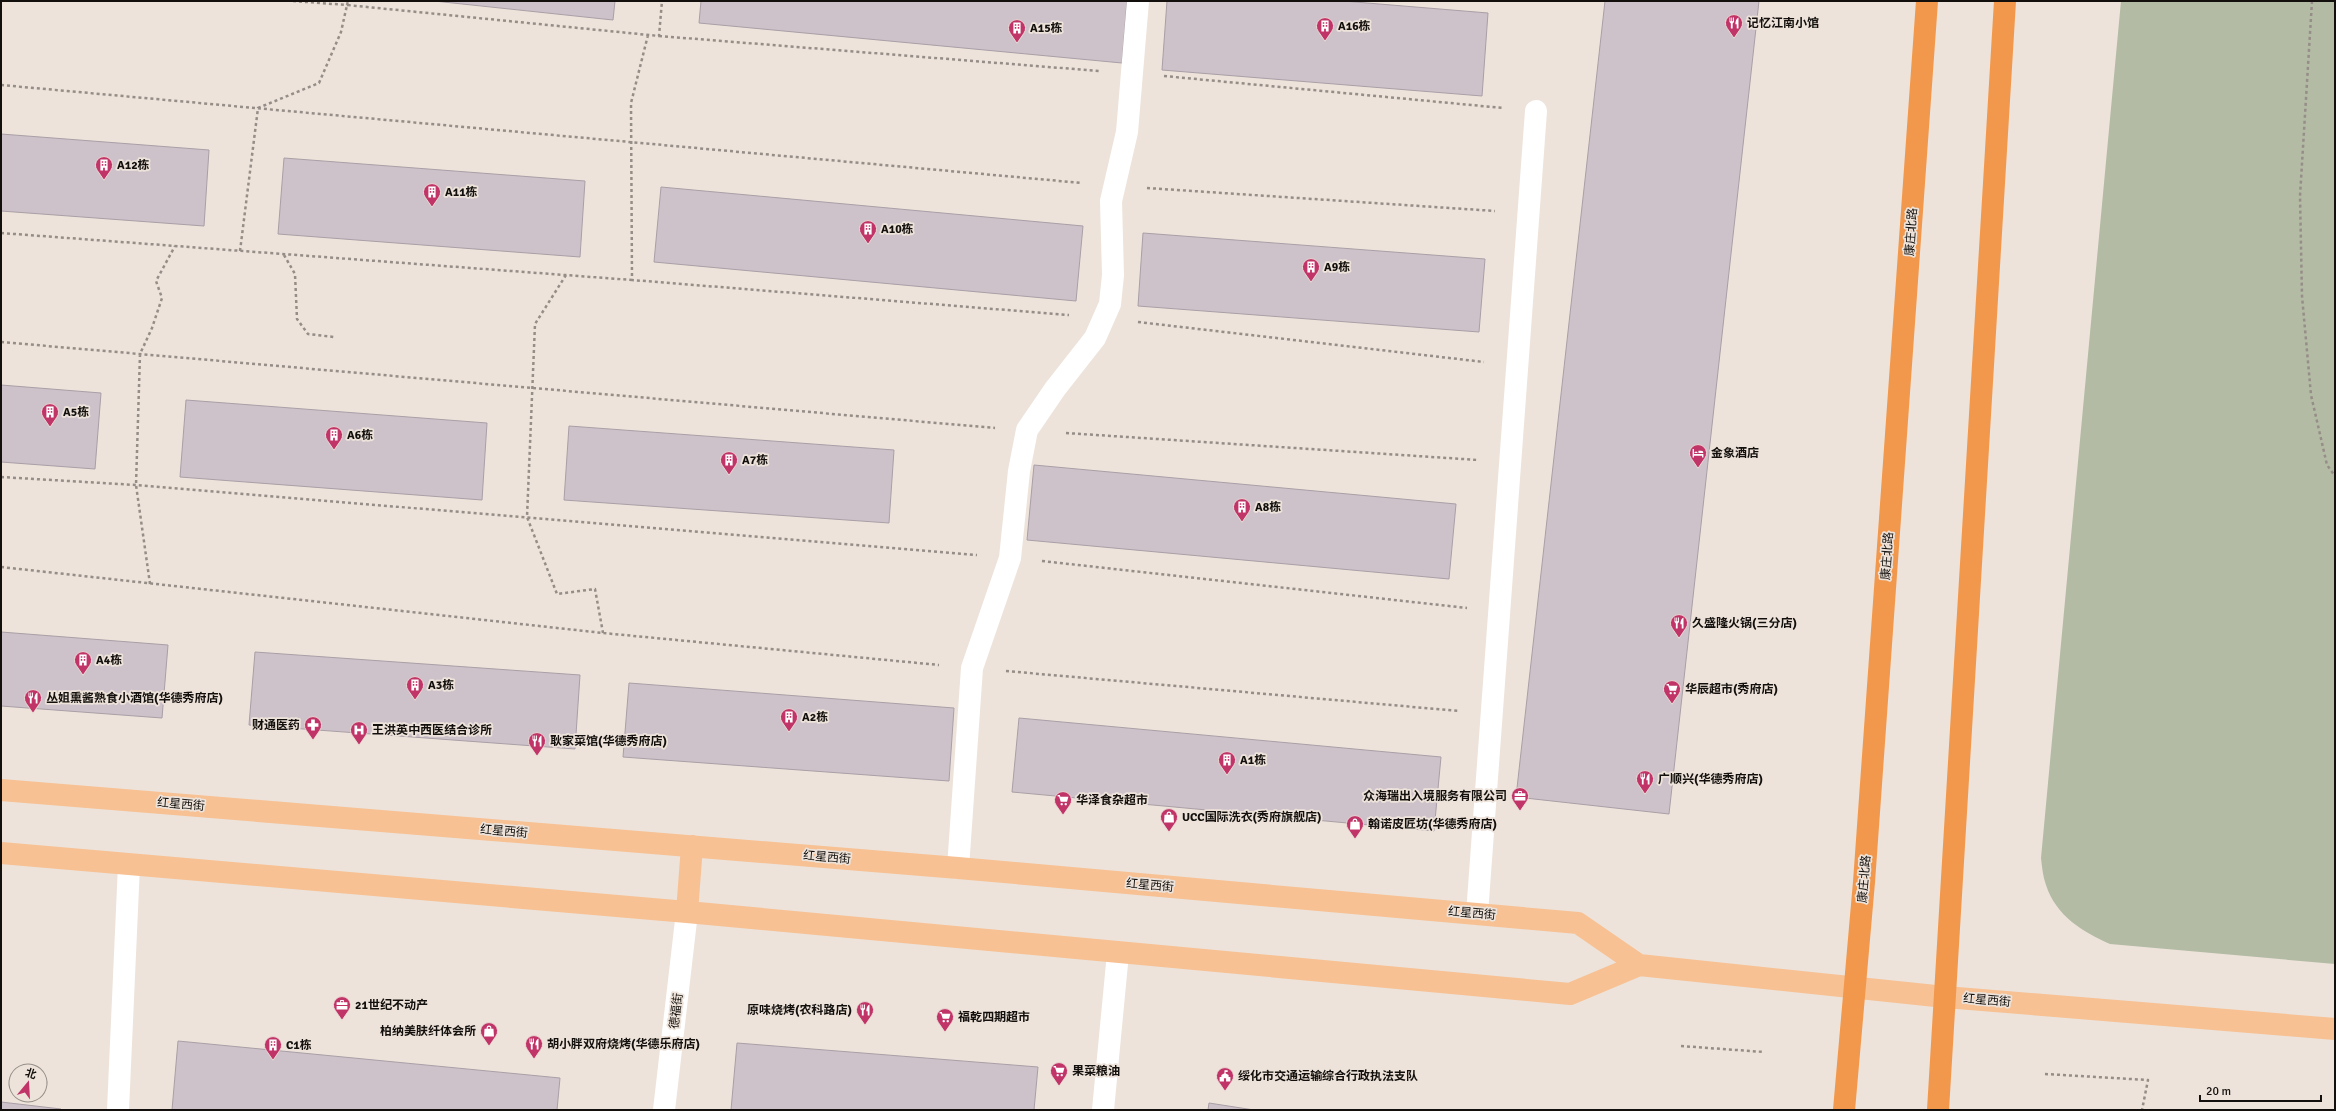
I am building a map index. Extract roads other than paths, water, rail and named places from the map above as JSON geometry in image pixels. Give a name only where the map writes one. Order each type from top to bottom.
[{"type":"highway","name":"康庄北路","points":[[1844,1110],[1864,882],[1927,1]]},
{"type":"highway","points":[[1938,1110],[2005,1]]},
{"type":"main road","name":"红星西街","points":[[1,790],[958,868],[1578,923],[1639,965],[1945,997],[2335,1029]]},
{"type":"main road","points":[[687,912],[692,846]]},
{"type":"main road","name":"红星西街","points":[[1,853],[687,912],[1570,994],[1639,965]]},
{"type":"street","points":[[958,868],[972,668],[1010,558],[1019,471],[1027,430],[1055,389],[1095,338],[1110,304],[1113,275],[1111,201],[1127,132],[1138,1]]},
{"type":"street","points":[[1477,914],[1493,714],[1536,111]]},
{"type":"street","points":[[118,1110],[129,865]]},
{"type":"street","name":"德福街","points":[[664,1110],[687,912]]},
{"type":"street","points":[[1103,1110],[1118,953]]},
{"type":"place","name":"记忆江南小馆","points":[[1734,38]]},
{"type":"place","name":"A16栋","points":[[1325,41]]},
{"type":"place","name":"A15栋","points":[[1017,43]]},
{"type":"place","name":"A12栋","points":[[104,180]]},
{"type":"place","name":"A11栋","points":[[432,207]]},
{"type":"place","name":"A10栋","points":[[868,244]]},
{"type":"place","name":"A9栋","points":[[1311,282]]},
{"type":"place","name":"A5栋","points":[[50,427]]},
{"type":"place","name":"A6栋","points":[[334,450]]},
{"type":"place","name":"金象酒店","points":[[1698,468]]},
{"type":"place","name":"A7栋","points":[[729,475]]},
{"type":"place","name":"A8栋","points":[[1242,522]]},
{"type":"place","name":"久盛隆火锅(三分店)","points":[[1679,638]]},
{"type":"place","name":"A4栋","points":[[83,675]]},
{"type":"place","name":"A3栋","points":[[415,700]]},
{"type":"place","name":"华辰超市(秀府店)","points":[[1672,704]]},
{"type":"place","name":"丛姐熏酱熟食小酒馆(华德秀府店)","points":[[33,713]]},
{"type":"place","name":"A2栋","points":[[789,732]]},
{"type":"place","name":"财通医药","points":[[313,740]]},
{"type":"place","name":"王洪英中西医结合诊所","points":[[359,745]]},
{"type":"place","name":"耿家菜馆(华德秀府店)","points":[[537,756]]},
{"type":"place","name":"A1栋","points":[[1227,775]]},
{"type":"place","name":"广顺兴(华德秀府店)","points":[[1645,794]]},
{"type":"place","name":"众海瑞出入境服务有限公司","points":[[1520,811]]},
{"type":"place","name":"华泽食杂超市","points":[[1063,815]]},
{"type":"place","name":"UCC国际洗衣(秀府旗舰店)","points":[[1169,832]]},
{"type":"place","name":"翰诺皮匠坊(华德秀府店)","points":[[1355,839]]},
{"type":"place","name":"21世纪不动产","points":[[342,1020]]},
{"type":"place","name":"原味烧烤(农科路店)","points":[[865,1025]]},
{"type":"place","name":"福乾四期超市","points":[[945,1032]]},
{"type":"place","name":"柏纳美肤纤体会所","points":[[489,1046]]},
{"type":"place","name":"胡小胖双府烧烤(华德乐府店)","points":[[534,1059]]},
{"type":"place","name":"C1栋","points":[[273,1060]]},
{"type":"place","name":"果菜粮油","points":[[1059,1086]]},
{"type":"place","name":"绥化市交通运输综合行政执法支队","points":[[1225,1091]]}]
